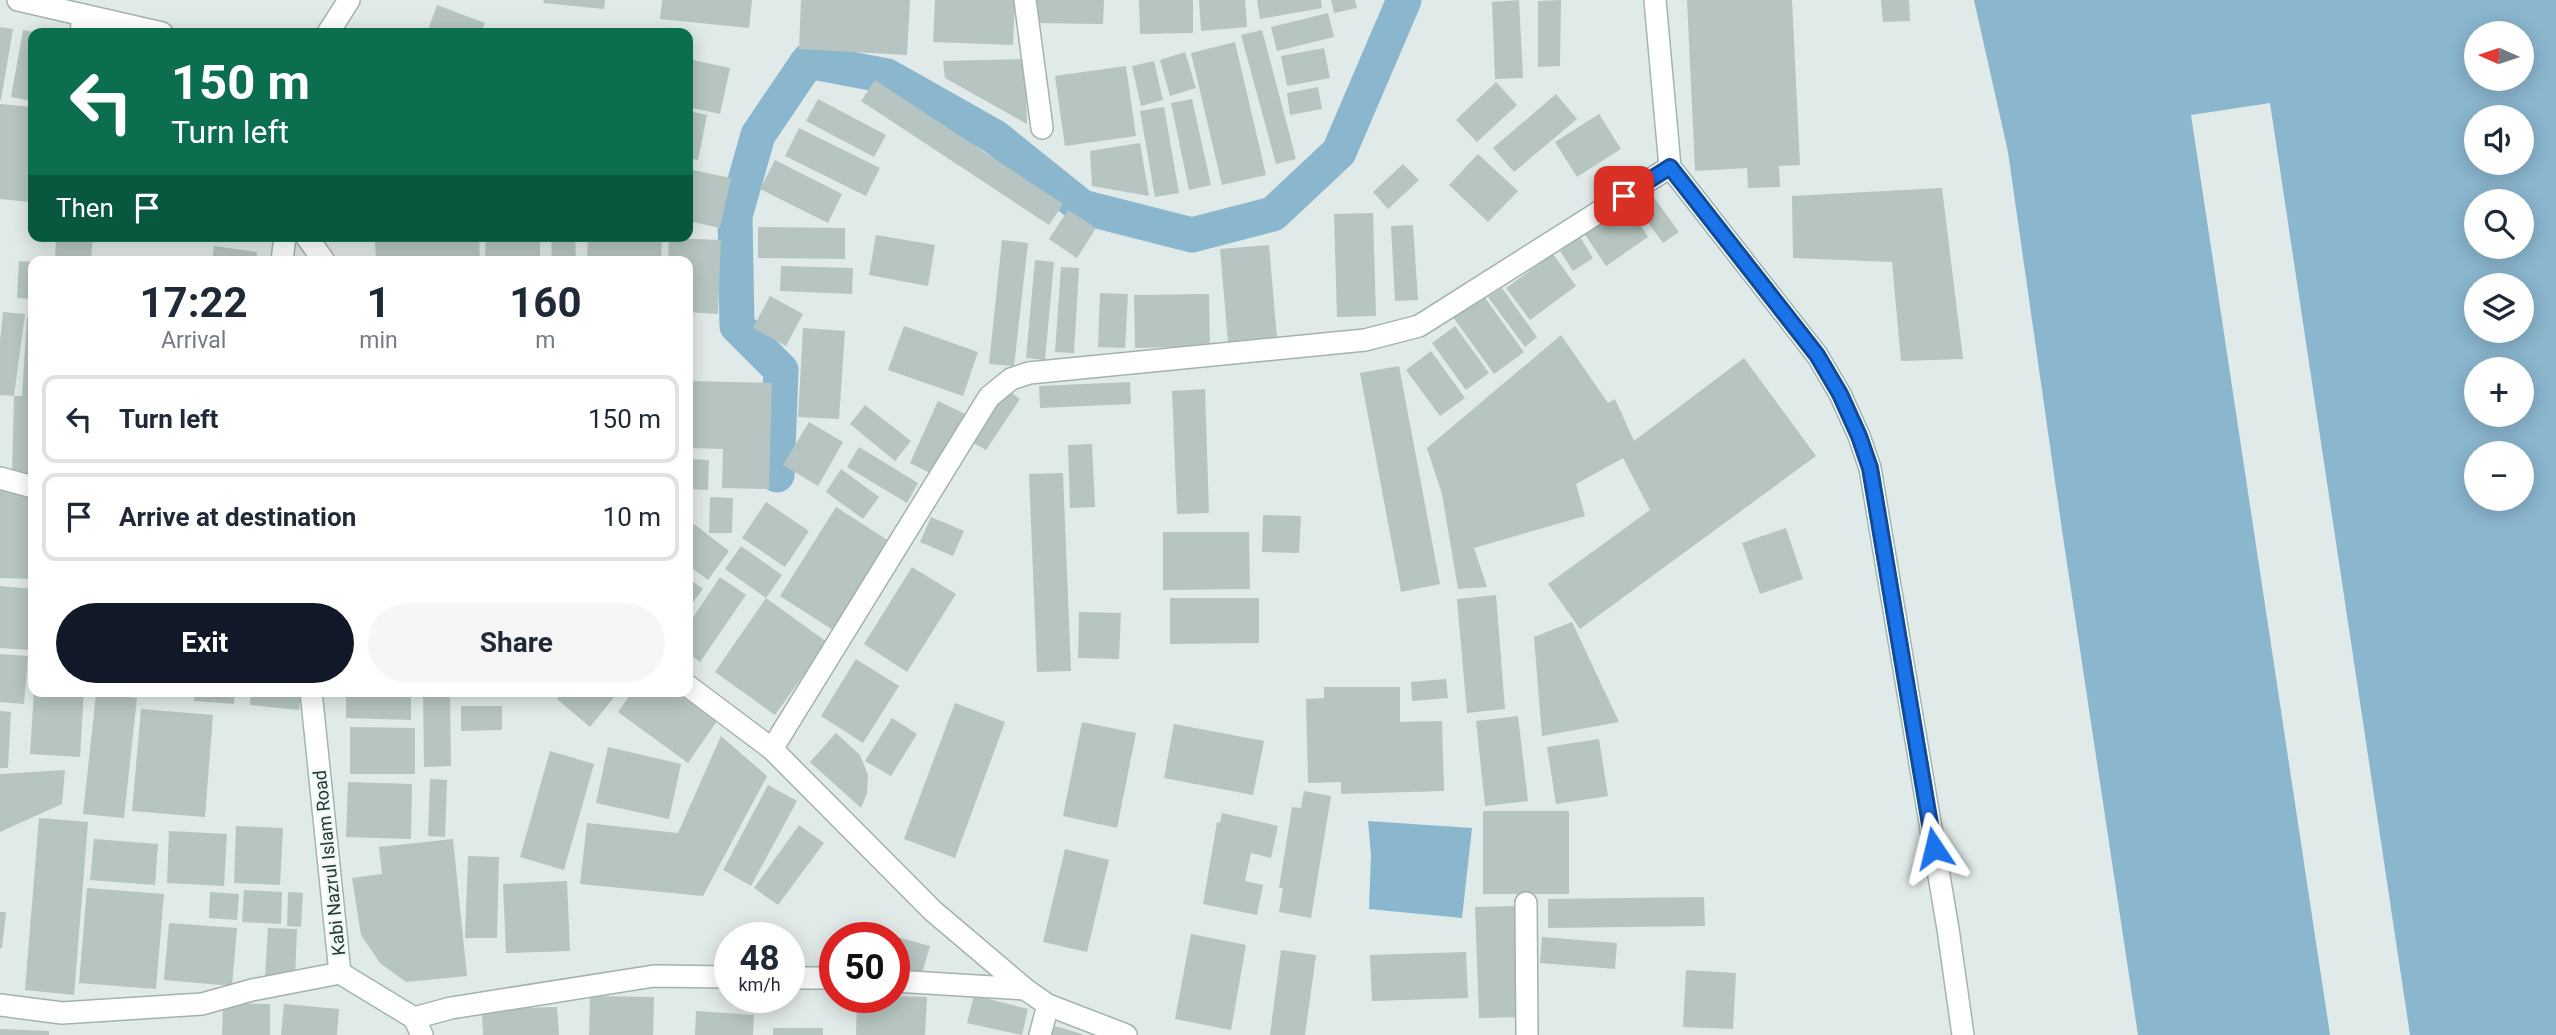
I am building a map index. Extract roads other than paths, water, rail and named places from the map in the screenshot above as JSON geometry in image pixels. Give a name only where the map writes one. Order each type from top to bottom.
[{"type":"street","points":[[18,0],[82,24],[118,28]]},
{"type":"street","points":[[331,28],[349,0]]},
{"type":"street","points":[[1025,0],[1042,128]]},
{"type":"street","points":[[1655,0],[1670,167],[1817,355],[1840,394],[1859,436],[1872,482],[1948,929],[1963,1035]]},
{"type":"street","points":[[772,748],[989,397],[1011,379],[1029,373],[1364,340],[1419,326],[1670,167]]},
{"type":"street","points":[[0,478],[28,486]]},
{"type":"street","points":[[693,690],[772,748],[933,911],[1025,989],[1048,1005],[1126,1035]]},
{"type":"street","name":"Kabi Nazrul Islam Road","points":[[312,697],[340,973],[418,1026]]},
{"type":"street","points":[[1526,903],[1527,1035]]},
{"type":"street","points":[[0,1006],[62,1013],[202,1004],[252,990],[340,973]]},
{"type":"street","points":[[418,1026],[451,1008],[654,976],[714,977]]},
{"type":"street","points":[[910,982],[1025,989]]},
{"type":"street","points":[[1040,1035],[1048,1005]]},
{"type":"water","points":[[1974,0],[2556,0],[2556,1035],[2138,1035],[2008,152]]},
{"type":"water","points":[[1368,821],[1472,828],[1462,918],[1369,909],[1371,855]]},
{"type":"waterway","points":[[777,475],[781,370],[737,326],[735,216],[758,135],[808,61],[887,76],[995,137],[1082,207],[1192,235],[1273,214],[1339,152],[1404,0]]}]
